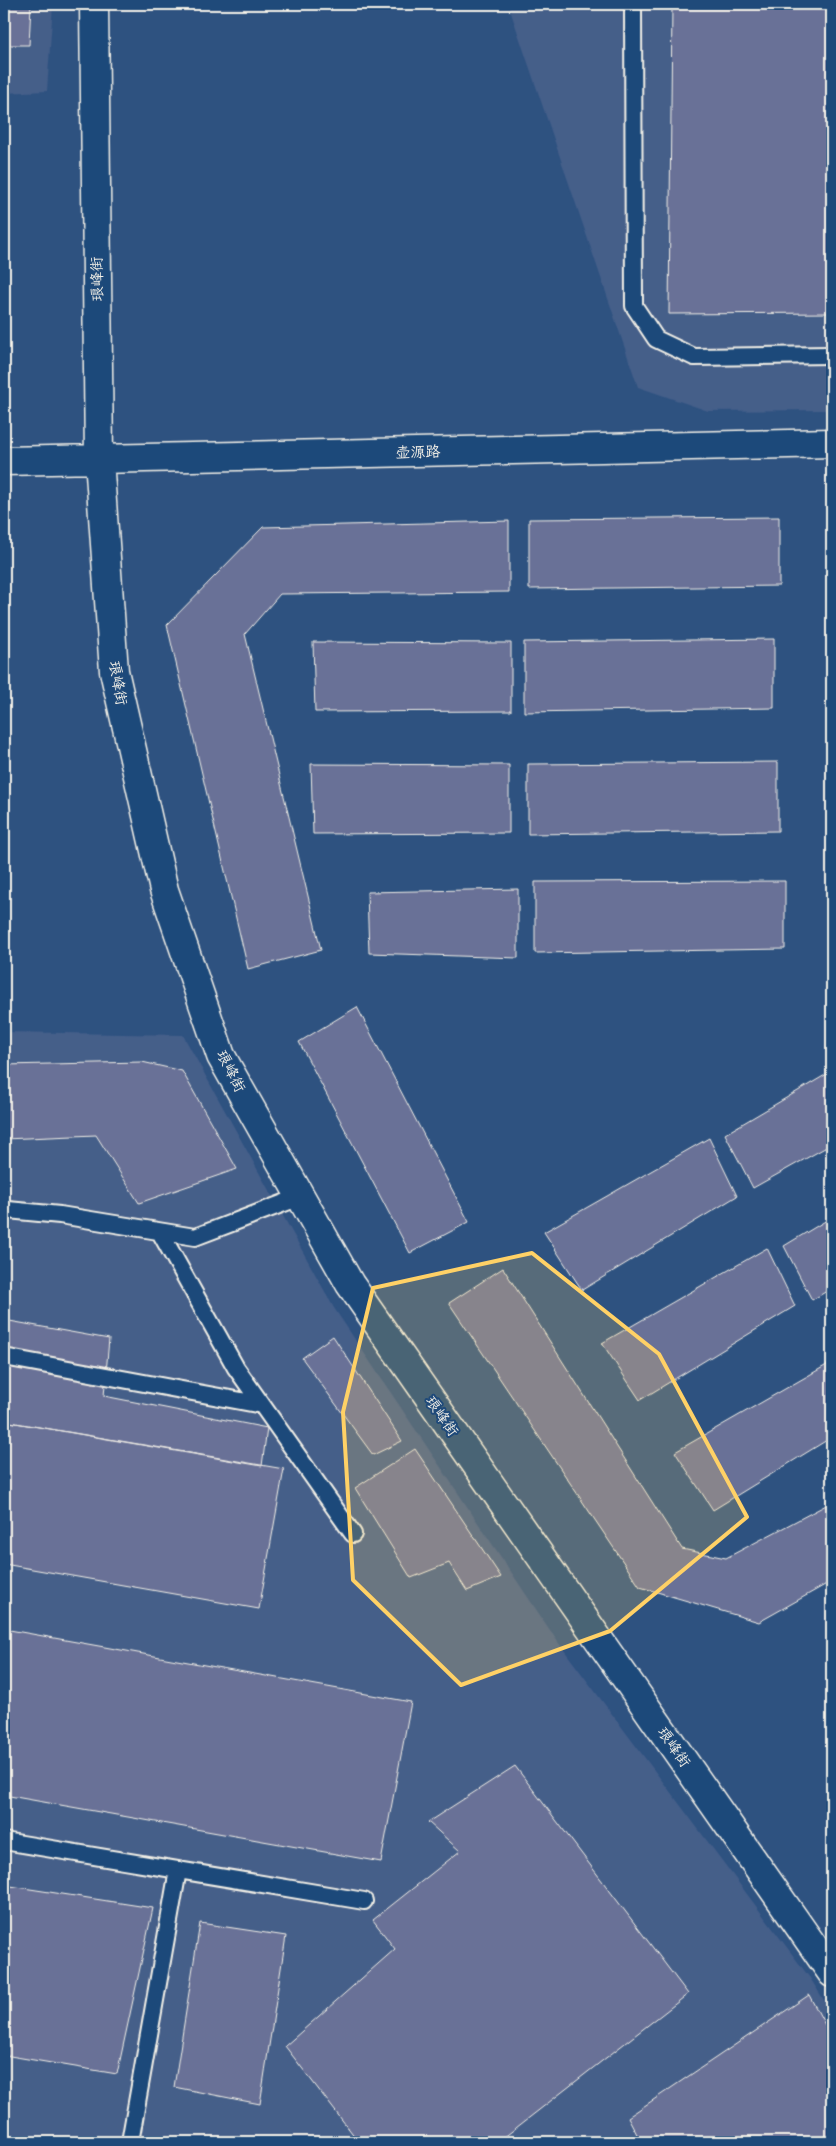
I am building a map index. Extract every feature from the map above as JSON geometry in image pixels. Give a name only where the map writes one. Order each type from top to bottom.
[{"type":"street","name":"琅峰街","points":[[94,4],[98,459],[114,671],[164,890],[221,1056],[350,1284],[832,1973]]},
{"type":"street","name":"壶源路","points":[[4,461],[832,443]]},
{"type":"lane","points":[[633,4],[634,306],[656,339],[694,357],[832,355]]},
{"type":"lane","points":[[4,1213],[8,1210],[60,1215],[194,1237],[300,1197]]},
{"type":"lane","points":[[160,1232],[236,1368],[353,1534]]},
{"type":"lane","points":[[4,1357],[262,1405]]},
{"type":"lane","points":[[4,1841],[364,1900]]},
{"type":"lane","points":[[130,2142],[178,1870]]},
{"type":"highlighted area","points":[[532,1253],[659,1354],[747,1517],[610,1631],[461,1685],[353,1580],[343,1412],[373,1288]]},
{"type":"shaded area","points":[[4,4],[53,4],[47,91],[4,93]]},
{"type":"shaded area","points":[[508,4],[832,4],[832,410],[708,411],[638,387]]},
{"type":"shaded area","points":[[4,746],[7,746],[5,1032],[183,1035],[334,1308],[558,1642],[810,1978],[832,2013],[832,2142],[4,2142]]},
{"type":"building","points":[[4,4],[31,4],[29,45],[4,45]]},
{"type":"building","points":[[726,4],[832,4],[726,5]]},
{"type":"building","points":[[832,4],[832,313],[669,314],[672,5]]},
{"type":"building","points":[[828,498],[832,498],[832,575],[830,575]]},
{"type":"building","points":[[779,517],[779,586],[529,589],[529,519]]},
{"type":"building","points":[[509,521],[509,592],[280,594],[245,634],[321,950],[248,969],[167,625],[263,527]]},
{"type":"building","points":[[774,639],[774,708],[524,712],[524,642]]},
{"type":"building","points":[[313,642],[511,643],[511,711],[315,712]]},
{"type":"building","points":[[778,762],[778,831],[528,834],[528,764]]},
{"type":"building","points":[[311,764],[509,765],[509,833],[313,834]]},
{"type":"building","points":[[785,881],[785,949],[535,953],[535,882]]},
{"type":"building","points":[[518,889],[518,958],[369,953],[367,892]]},
{"type":"building","points":[[357,1007],[469,1222],[410,1253],[299,1042]]},
{"type":"building","points":[[142,1062],[182,1071],[237,1169],[139,1203],[96,1135],[4,1139],[4,1065]]},
{"type":"building","points":[[832,1071],[832,1144],[753,1188],[725,1134]]},
{"type":"building","points":[[709,1138],[737,1196],[582,1290],[544,1232]]},
{"type":"building","points":[[832,1217],[832,1288],[812,1300],[784,1246]]},
{"type":"building","points":[[767,1248],[795,1306],[640,1400],[602,1343]]},
{"type":"building","points":[[503,1268],[682,1549],[726,1558],[832,1502],[832,1581],[759,1622],[640,1587],[449,1303]]},
{"type":"building","points":[[4,1320],[109,1339],[104,1396],[267,1428],[262,1466],[4,1421]]},
{"type":"building","points":[[333,1336],[402,1441],[373,1455],[302,1358]]},
{"type":"building","points":[[832,1362],[832,1437],[713,1510],[675,1452]]},
{"type":"building","points":[[4,1421],[284,1469],[259,1609],[4,1564]]},
{"type":"building","points":[[415,1449],[501,1577],[467,1591],[449,1563],[411,1578],[355,1488]]},
{"type":"building","points":[[4,1629],[411,1702],[381,1862],[4,1795]]},
{"type":"building","points":[[515,1766],[688,1994],[498,2142],[359,2142],[285,2046],[395,1949],[373,1920],[460,1851],[428,1822]]},
{"type":"building","points":[[4,1885],[153,1908],[117,2074],[4,2055]]},
{"type":"building","points":[[200,1923],[286,1936],[260,2104],[174,2087]]},
{"type":"building","points":[[809,1995],[832,2038],[832,2142],[641,2142],[628,2117]]},
{"type":"building","points":[[4,2137],[32,2142],[4,2142]]}]
